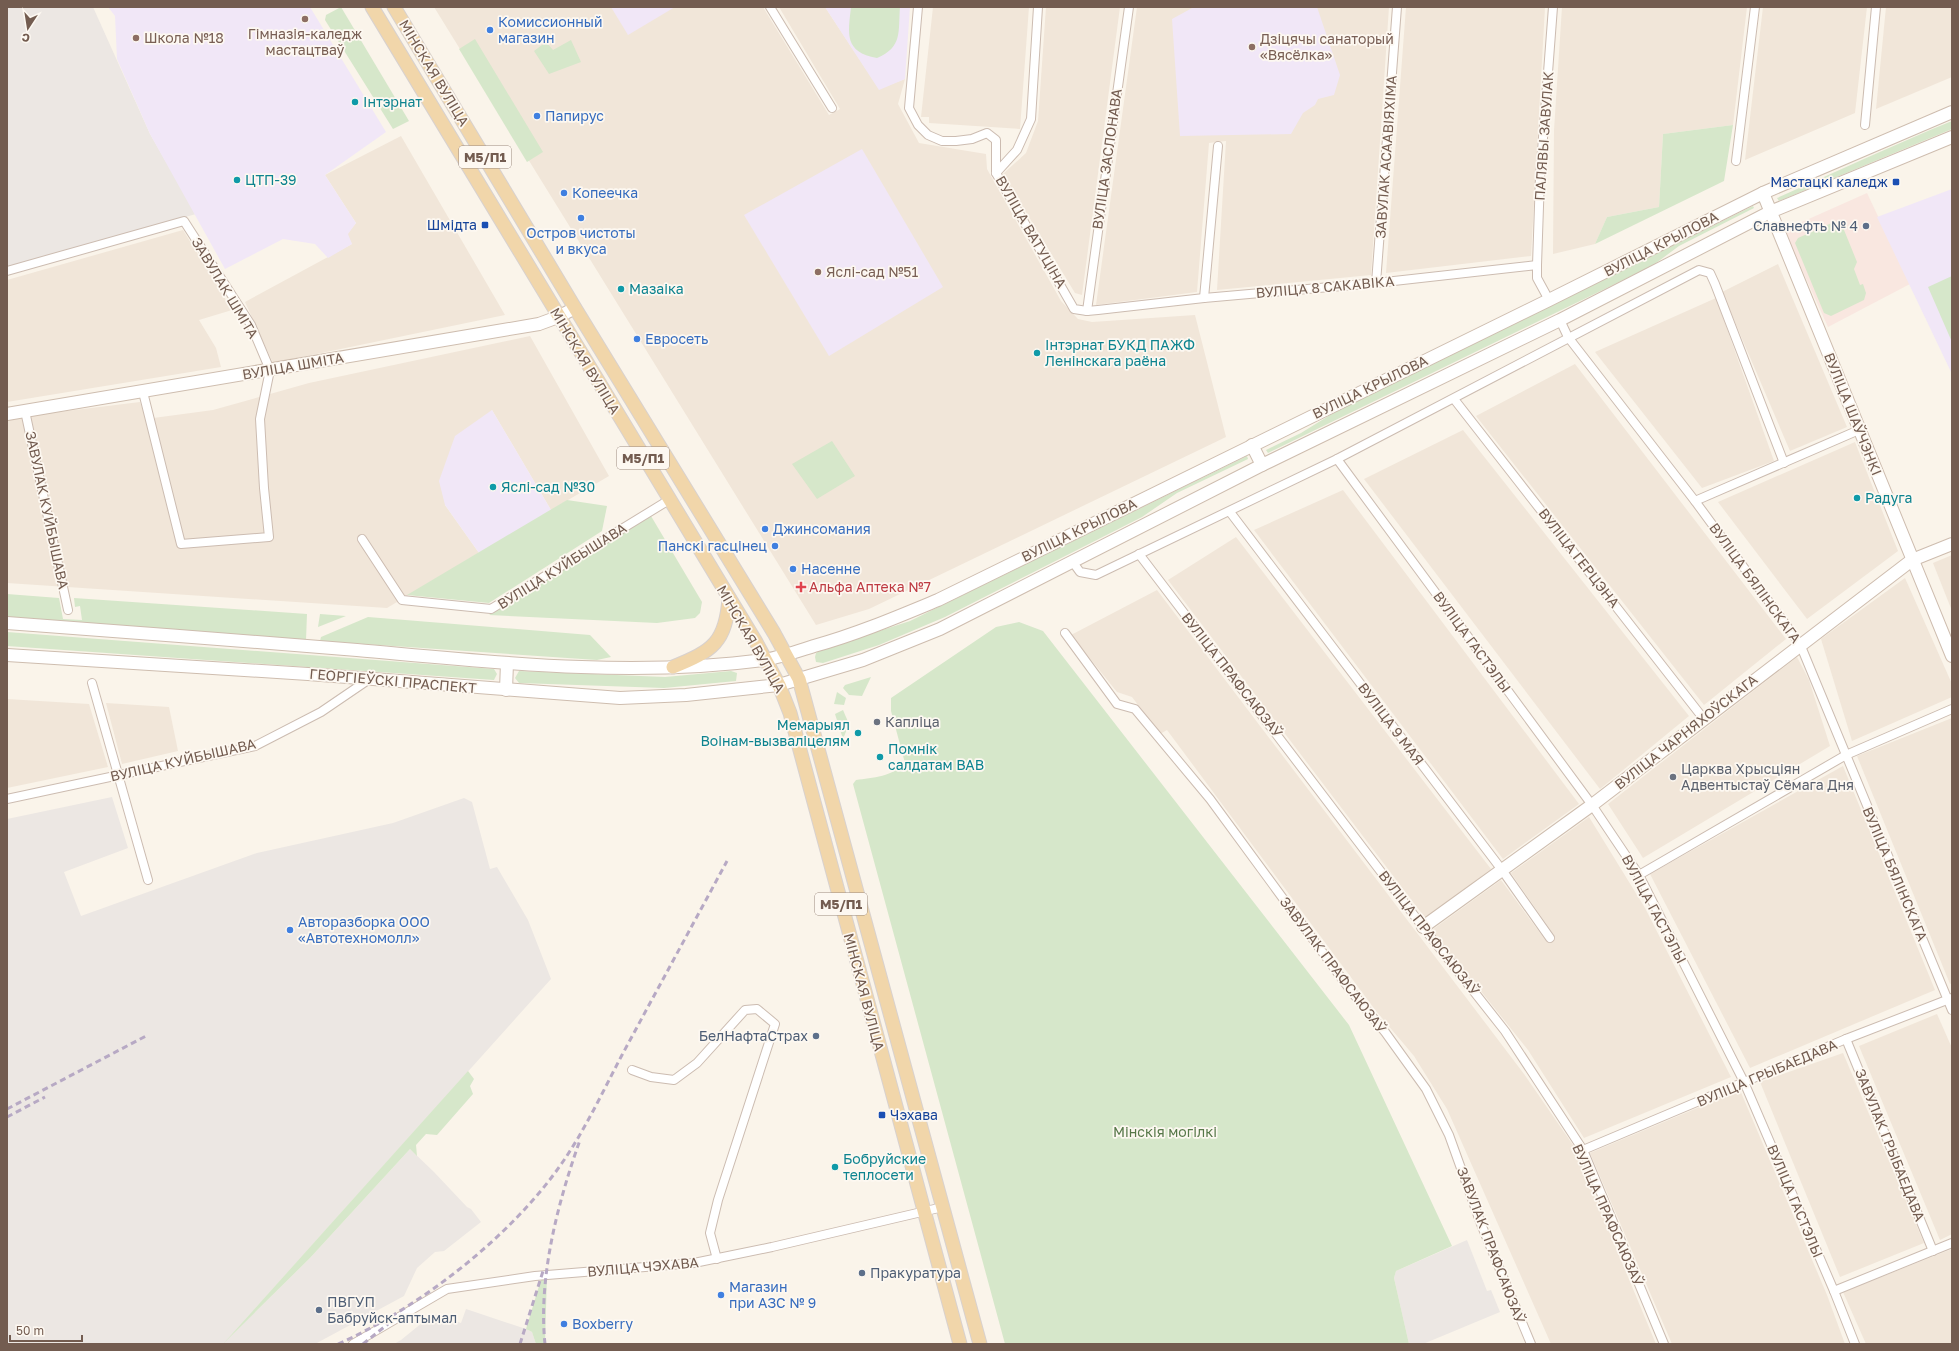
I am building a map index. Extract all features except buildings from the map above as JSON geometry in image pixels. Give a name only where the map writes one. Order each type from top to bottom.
[{"type":"main road","name":"МІНСКАЯ ВУЛІЦА","points":[[372,7],[558,318],[729,598],[779,685],[790,713],[960,1344]]},
{"type":"main road","name":"МІНСКАЯ ВУЛІЦА","points":[[394,7],[575,308],[774,633],[799,679],[980,1344]]},
{"type":"main road","name":"ВУЛІЦА КРЫЛОВА","points":[[765,660],[786,655],[869,629],[938,600],[1549,300],[1762,193],[1952,112]]},
{"type":"main road","name":"ВУЛІЦА КРЫЛОВА","points":[[779,685],[863,660],[934,632],[1262,465],[1560,320],[1770,212],[1952,138]]},
{"type":"main road","name":"ВУЛІЦА ШАЎЧЭНКІ","points":[[1762,193],[1952,656]]},
{"type":"main road","name":"ВУЛІЦА ШМІТА","points":[[7,414],[539,324],[558,318],[575,308]]},
{"type":"main road","points":[[1252,445],[1262,465]]},
{"type":"main road","name":"ВУЛІЦА ЧАРНЯХОЎСКАГА","points":[[1423,927],[1592,805],[1703,718],[1912,560],[1952,544]]},
{"type":"main road","points":[[674,667],[703,654],[717,642],[725,627],[729,598]]},
{"type":"main road","name":"ГЕОРГІЕЎСКІ ПРАСПЕКТ","points":[[7,623],[311,646],[507,663],[599,668],[674,667],[765,660]]},
{"type":"main road","name":"ГЕОРГІЕЎСКІ ПРАСПЕКТ","points":[[7,655],[620,698],[686,695],[779,685]]},
{"type":"main road","points":[[506,690],[507,663]]},
{"type":"street","points":[[770,7],[832,108]]},
{"type":"street","name":"ВУЛІЦА ВАТУЦІНА","points":[[918,7],[909,108],[918,125],[928,135],[942,141],[972,139],[987,133],[996,140],[996,173],[1074,308]]},
{"type":"street","points":[[996,173],[1017,150],[1031,119],[1038,7]]},
{"type":"street","name":"ВУЛІЦА ЗАСЛОНАВА","points":[[1087,311],[1129,7]]},
{"type":"street","name":"ЗАВУЛАК АСААВІЯХІМА","points":[[1376,283],[1398,7]]},
{"type":"street","name":"ПАЛЯВЫ ЗАВУЛАК","points":[[1537,265],[1540,177],[1554,7]]},
{"type":"street","points":[[1736,161],[1755,7]]},
{"type":"street","points":[[1865,125],[1876,7]]},
{"type":"street","points":[[1204,298],[1218,146]]},
{"type":"street","name":"ЗАВУЛАК ШМІТА","points":[[7,271],[184,221],[251,325],[270,370]]},
{"type":"street","points":[[1537,265],[1537,278],[1549,300]]},
{"type":"street","name":"ВУЛІЦА 8 САКАВІКА","points":[[1074,308],[1087,311],[1204,298],[1376,283],[1537,265]]},
{"type":"street","points":[[1072,561],[1080,572],[1096,575],[1230,512],[1337,459],[1454,399],[1568,337],[1699,270],[1710,273],[1715,284],[1784,463]]},
{"type":"street","name":"ВУЛІЦА БЯЛІНСКАГА","points":[[1560,320],[1568,337],[1695,501],[1800,644],[1950,999],[1952,1010]]},
{"type":"street","points":[[144,392],[181,544],[270,537],[264,488],[260,419],[270,370]]},
{"type":"street","name":"ВУЛІЦА ГЕРЦЭНА","points":[[1454,399],[1703,718]]},
{"type":"street","name":"ЗАВУЛАК КУЙБЫШАВА","points":[[25,411],[68,610]]},
{"type":"street","points":[[1695,501],[1859,430]]},
{"type":"street","name":"ВУЛІЦА ГАСТЭЛЫ","points":[[1337,459],[1592,805],[1639,875],[1744,1082],[1834,1291],[1855,1344]]},
{"type":"street","name":"ВУЛІЦА КУЙБЫШАВА","points":[[362,539],[402,600],[491,609],[669,500]]},
{"type":"street","name":"ВУЛІЦА 9 МАЯ","points":[[1230,512],[1502,870],[1550,938]]},
{"type":"street","name":"ВУЛІЦА ПРАФСАЮЗАЎ","points":[[1139,554],[1423,927],[1505,1031],[1583,1150],[1664,1344]]},
{"type":"street","name":"ЗАВУЛАК ПРАФСАЮЗАЎ","points":[[1065,633],[1117,704],[1135,709],[1210,799],[1351,991],[1384,1032],[1426,1089],[1450,1135],[1481,1224],[1530,1344]]},
{"type":"street","name":"ВУЛІЦА КУЙБЫШАВА","points":[[7,799],[255,746],[321,712],[368,680]]},
{"type":"street","points":[[92,683],[148,880]]},
{"type":"street","points":[[1639,875],[1846,755],[1952,709]]},
{"type":"street","name":"ВУЛІЦА ГРЫБАЕДАВА","points":[[1583,1150],[1846,1039],[1950,999]]},
{"type":"street","points":[[632,1070],[651,1077],[674,1080],[696,1063],[745,1010],[757,1009],[775,1024],[718,1200],[710,1233],[717,1259]]},
{"type":"street","name":"ЗАВУЛАК ГРЫБАЕДАВА","points":[[1846,1039],[1933,1251]]},
{"type":"street","name":"ВУЛІЦА ЧЭХАВА","points":[[353,1344],[447,1290],[535,1276],[694,1263],[717,1259],[943,1206]]},
{"type":"street","points":[[1834,1291],[1952,1243]]},
{"type":"shaded area","points":[[7,7],[93,7],[150,134],[196,214],[7,267]]},
{"type":"shaded area","points":[[108,7],[310,7],[386,132],[325,175],[356,223],[348,234],[352,244],[328,258],[315,244],[283,239],[225,269],[150,134],[117,59],[115,16]]},
{"type":"shaded area","points":[[434,7],[763,7],[829,115],[840,109],[779,7],[825,7],[879,89],[905,79],[898,104],[919,143],[986,154],[987,169],[1061,301],[1078,319],[1092,322],[1195,315],[1226,437],[869,609],[816,625]]},
{"type":"shaded area","points":[[611,7],[675,7],[628,35]]},
{"type":"shaded area","points":[[825,7],[910,7],[905,79],[879,90]]},
{"type":"shaded area","points":[[933,7],[1029,7],[1020,129],[929,123],[929,117],[921,117]]},
{"type":"shaded area","points":[[1046,7],[1120,7],[1082,295],[1075,293],[1003,174],[1026,153],[1038,121]]},
{"type":"shaded area","points":[[1137,7],[1389,7],[1371,275],[1217,290],[1226,141],[1209,143],[1197,292],[1096,305]]},
{"type":"shaded area","name":"Дзіцячы санаторый «Вясёлка»","points":[[1194,7],[1317,7],[1340,75],[1334,95],[1318,99],[1315,105],[1303,113],[1291,134],[1180,136],[1172,19]]},
{"type":"shaded area","points":[[1406,7],[1545,7],[1531,256],[1386,273]]},
{"type":"shaded area","points":[[1562,7],[1747,7],[1733,125],[1663,134],[1659,207],[1607,217],[1595,244],[1553,254],[1554,130]]},
{"type":"shaded area","points":[[1763,7],[1867,7],[1855,113],[1745,160]]},
{"type":"shaded area","points":[[1886,7],[1952,7],[1952,77],[1876,109]]},
{"type":"shaded area","points":[[401,136],[505,315],[273,363],[245,302],[352,244],[347,234],[356,223],[325,175]]},
{"type":"shaded area","points":[[862,149],[943,287],[829,356],[744,215]]},
{"type":"shaded area","points":[[1952,189],[1952,374],[1877,217]]},
{"type":"shaded area","points":[[1867,193],[1910,284],[1828,327],[1784,230]]},
{"type":"shaded area","points":[[183,230],[232,310],[199,320],[216,348],[221,367],[7,402],[7,280]]},
{"type":"shaded area","points":[[1778,264],[1847,427],[1790,451],[1722,292]]},
{"type":"shaded area","points":[[1716,298],[1774,461],[1702,488],[1595,352]]},
{"type":"shaded area","points":[[530,336],[609,476],[551,510],[492,410],[445,505],[479,553],[387,608],[7,583],[7,421],[34,415],[140,402],[146,419],[213,410],[309,383]]},
{"type":"shaded area","points":[[1575,364],[1786,639],[1704,705],[1476,416]]},
{"type":"shaded area","points":[[492,410],[551,510],[479,553],[445,505],[439,481],[455,436]]},
{"type":"shaded area","points":[[1463,430],[1689,716],[1600,789],[1364,479]]},
{"type":"shaded area","points":[[1855,442],[1898,551],[1807,619],[1718,502]]},
{"type":"shaded area","points":[[1343,490],[1579,804],[1503,859],[1254,530]]},
{"type":"shaded area","points":[[1236,537],[1491,869],[1426,919],[1168,580]]},
{"type":"shaded area","points":[[1952,555],[1952,611],[1933,563]]},
{"type":"shaded area","points":[[1905,578],[1952,684],[1952,697],[1852,741],[1821,639]]},
{"type":"shaded area","points":[[1157,590],[1524,1074],[1573,1145],[1656,1344],[1551,1344],[1447,1109],[1414,1056],[1376,1011],[1167,730],[1160,734],[1132,697],[1117,692],[1071,635]]},
{"type":"shaded area","points":[[1797,657],[1809,680],[1830,746],[1643,858],[1608,804]]},
{"type":"shaded area","points":[[7,699],[89,704],[108,767],[7,788]]},
{"type":"shaded area","points":[[106,703],[169,707],[178,751],[122,764]]},
{"type":"shaded area","points":[[1952,718],[1952,983],[1950,984],[1857,756]]},
{"type":"shaded area","points":[[1843,766],[1935,990],[1750,1068],[1650,874]]},
{"type":"shaded area","points":[[112,797],[128,848],[64,872],[81,916],[257,853],[393,823],[464,798],[472,802],[490,869],[497,867],[528,920],[551,979],[225,1342],[310,1258],[410,1149],[467,1207],[471,1209],[481,1222],[444,1251],[435,1252],[417,1268],[404,1296],[315,1344],[7,1344],[7,819]]},
{"type":"shaded area","points":[[1589,817],[1645,908],[1731,1077],[1584,1138],[1528,1050],[1432,930],[1501,880],[1546,941],[1554,935],[1511,873]]},
{"type":"shaded area","points":[[1937,1014],[1952,1048],[1952,1234],[1940,1240],[1859,1046]]},
{"type":"shaded area","points":[[1843,1053],[1924,1243],[1840,1277],[1760,1082]]},
{"type":"shaded area","points":[[1740,1090],[1827,1295],[1845,1344],[1672,1344],[1590,1153]]},
{"type":"shaded area","points":[[1467,1240],[1487,1291],[1491,1290],[1500,1312],[1423,1344],[1409,1344],[1394,1278],[1396,1271]]},
{"type":"shaded area","points":[[1952,1249],[1952,1344],[1866,1344],[1843,1292]]},
{"type":"shaded area","points":[[466,1309],[532,1332],[536,1344],[394,1344],[433,1314],[461,1323]]},
{"type":"green space","points":[[341,7],[409,121],[393,129],[325,20],[326,15]]},
{"type":"green space","points":[[851,7],[900,7],[898,38],[891,49],[885,54],[877,58],[866,55],[853,46],[849,33]]},
{"type":"green space","points":[[475,39],[543,152],[527,162],[459,49]]},
{"type":"green space","points":[[571,40],[581,62],[549,74],[534,51],[546,42],[553,50]]},
{"type":"green space","points":[[1952,121],[1952,129],[1779,201],[1777,198],[1886,149]]},
{"type":"green space","points":[[1733,125],[1724,181],[1595,244],[1607,217],[1659,207],[1663,134]]},
{"type":"green space","points":[[1753,206],[1754,208],[1679,246],[1652,266],[1268,453],[1266,450],[1301,433],[1335,412]]},
{"type":"green space","points":[[1834,222],[1842,225],[1857,262],[1854,269],[1860,285],[1863,284],[1866,293],[1864,300],[1831,316],[1824,313],[1795,243],[1798,238]]},
{"type":"green space","points":[[1952,276],[1952,342],[1928,287]]},
{"type":"green space","points":[[832,441],[855,476],[817,499],[792,464]]},
{"type":"green space","points":[[1247,456],[1248,459],[1177,493],[1142,517],[945,617],[879,645],[823,663],[816,662],[816,653],[821,650],[910,621]]},
{"type":"green space","points":[[567,500],[607,506],[602,531],[489,603],[407,595]]},
{"type":"green space","points":[[651,516],[702,602],[700,613],[695,618],[657,623],[489,615]]},
{"type":"green space","points":[[7,594],[59,598],[63,619],[82,620],[80,606],[75,607],[74,598],[307,614],[306,640],[7,618]]},
{"type":"green space","points":[[320,614],[346,616],[318,627]]},
{"type":"green space","points":[[368,617],[590,635],[611,657],[597,660],[320,641],[321,637]]},
{"type":"green space","name":"Мінскія могілкі","points":[[1019,622],[1043,631],[1349,1025],[1452,1246],[1396,1271],[1394,1278],[1409,1344],[1005,1344],[853,784],[856,780],[889,774],[905,763],[891,711],[891,698],[996,627]]},
{"type":"green space","points":[[7,632],[494,669],[497,674],[494,680],[7,646]]},
{"type":"green space","points":[[519,671],[665,677],[731,671],[737,673],[736,681],[664,688],[519,683],[515,678]]},
{"type":"green space","points":[[871,677],[862,696],[849,695],[843,688],[845,685]]},
{"type":"green space","points":[[837,692],[846,698],[844,705],[834,704]]},
{"type":"green space","points":[[843,710],[849,724],[843,739],[835,714]]},
{"type":"green space","points":[[468,1071],[474,1079],[470,1086],[473,1094],[437,1135],[426,1134],[416,1145],[417,1156],[410,1149],[310,1258],[223,1344]]},
{"type":"green space","points":[[547,1275],[545,1344],[536,1344],[532,1332],[526,1329],[542,1276]]},
{"type":"railway","points":[[338,1344],[369,1329],[400,1311],[461,1268],[490,1243],[541,1191],[562,1163],[586,1124],[727,861]]},
{"type":"railway","points":[[7,1109],[146,1036]]},
{"type":"railway","points":[[7,1117],[45,1097]]},
{"type":"railway","points":[[545,1344],[544,1293],[547,1266],[557,1214],[580,1140]]},
{"type":"railway","points":[[520,1344],[544,1268]]},
{"type":"railway","points":[[363,1344],[388,1324]]},
{"type":"place","name":"Гімназія-каледж мастацтваў","points":[[305,19]]},
{"type":"place","name":"Комиссионный магазин","points":[[490,30]]},
{"type":"place","name":"Школа №18","points":[[136,38]]},
{"type":"place","name":"Дзіцячы санаторый «Вясёлка»","points":[[1252,47]]},
{"type":"place","name":"Інтэрнат","points":[[355,102]]},
{"type":"place","name":"Папирус","points":[[537,116]]},
{"type":"place","name":"ЦТП-39","points":[[237,180]]},
{"type":"place","name":"Мастацкі каледж","points":[[1896,182]]},
{"type":"place","name":"Копеечка","points":[[564,193]]},
{"type":"place","name":"Остров чистоты и вкуса","points":[[581,218]]},
{"type":"place","name":"Шмідта","points":[[485,225]]},
{"type":"place","name":"Славнефть № 4","points":[[1866,226]]},
{"type":"place","name":"Яслі-сад №51","points":[[818,272]]},
{"type":"place","name":"Мазаіка","points":[[621,289]]},
{"type":"place","name":"Евросеть","points":[[637,339]]},
{"type":"place","name":"Інтэрнат БУКД ПАЖФ Ленінскага раёна","points":[[1037,353]]},
{"type":"place","name":"Яслі-сад №30","points":[[493,487]]},
{"type":"place","name":"Радуга","points":[[1857,498]]},
{"type":"place","name":"Джинсомания","points":[[765,529]]},
{"type":"place","name":"Панскі гасцінец","points":[[775,546]]},
{"type":"place","name":"Насенне","points":[[793,569]]},
{"type":"place","name":"Альфа Аптека №7","points":[[801,587]]},
{"type":"place","name":"Капліца","points":[[877,722]]},
{"type":"place","name":"Мемарыял Воінам-вызваліцелям","points":[[858,733]]},
{"type":"place","name":"Помнік салдатам ВАВ","points":[[880,757]]},
{"type":"place","name":"Царква Хрысціян Адвентыстаў Сёмага Дня","points":[[1673,777]]},
{"type":"place","name":"Авторазборка ООО «Автотехномолл»","points":[[290,930]]},
{"type":"place","name":"БелНафтаСтрах","points":[[816,1036]]},
{"type":"place","name":"Чэхава","points":[[882,1115]]},
{"type":"place","name":"Бобруйские теплосети","points":[[835,1167]]},
{"type":"place","name":"Пракуратура","points":[[862,1273]]},
{"type":"place","name":"Магазин при АЗС № 9","points":[[721,1295]]},
{"type":"place","name":"ПВГУП Бабруйск-аптымал","points":[[319,1310]]},
{"type":"place","name":"Boxberry","points":[[564,1324]]}]
